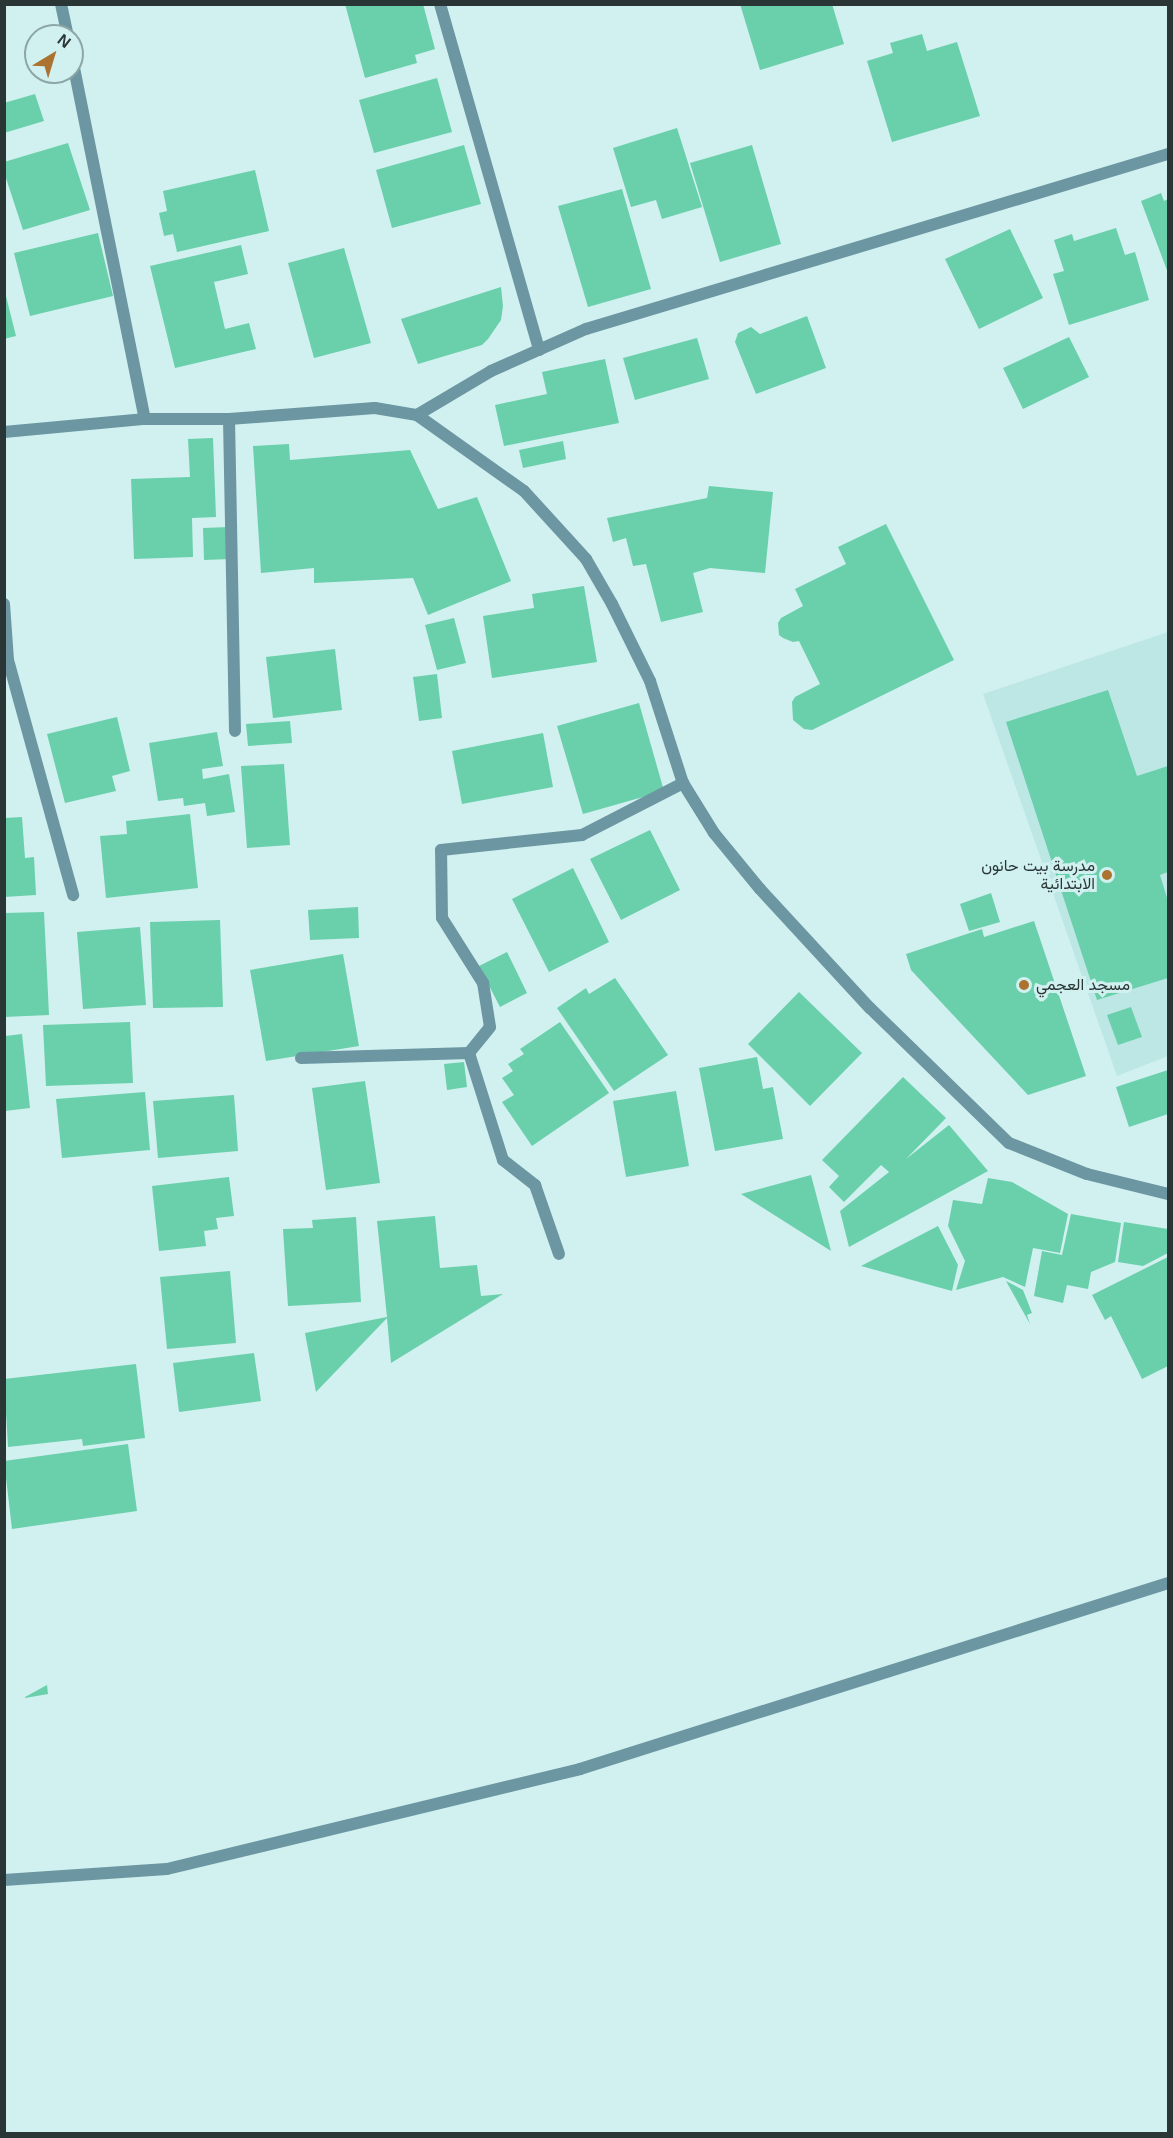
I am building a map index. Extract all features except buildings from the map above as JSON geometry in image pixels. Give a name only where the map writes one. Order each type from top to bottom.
[{"type":"street","points":[[61,4],[65,24]]},
{"type":"street","points":[[440,4],[538,350]]},
{"type":"street","points":[[77,84],[145,419]]},
{"type":"street","points":[[417,415],[491,371],[586,329],[1168,154]]},
{"type":"street","points":[[4,432],[145,419],[229,419],[375,408],[417,415],[524,491],[586,559],[612,604],[650,681],[683,783],[714,832],[760,889],[870,1008],[1009,1143],[1087,1174],[1168,1194]]},
{"type":"street","points":[[229,419],[235,731]]},
{"type":"street","points":[[4,604],[8,660],[73,895]]},
{"type":"street","points":[[301,1058],[469,1053],[490,1027],[483,983],[442,918],[441,850],[582,835],[683,783]]},
{"type":"street","points":[[469,1053],[504,1160],[535,1185],[559,1254]]},
{"type":"street","points":[[4,1880],[168,1869],[580,1769],[1168,1583]]},
{"type":"shaded area","name":"مدرسة بيت حانون الابتدائية","points":[[1168,632],[1168,1056],[1117,1076],[983,694]]},
{"type":"place","name":"مدرسة بيت حانون الابتدائية","points":[[1107,875]]},
{"type":"place","name":"مسجد العجمي","points":[[1024,985]]}]
